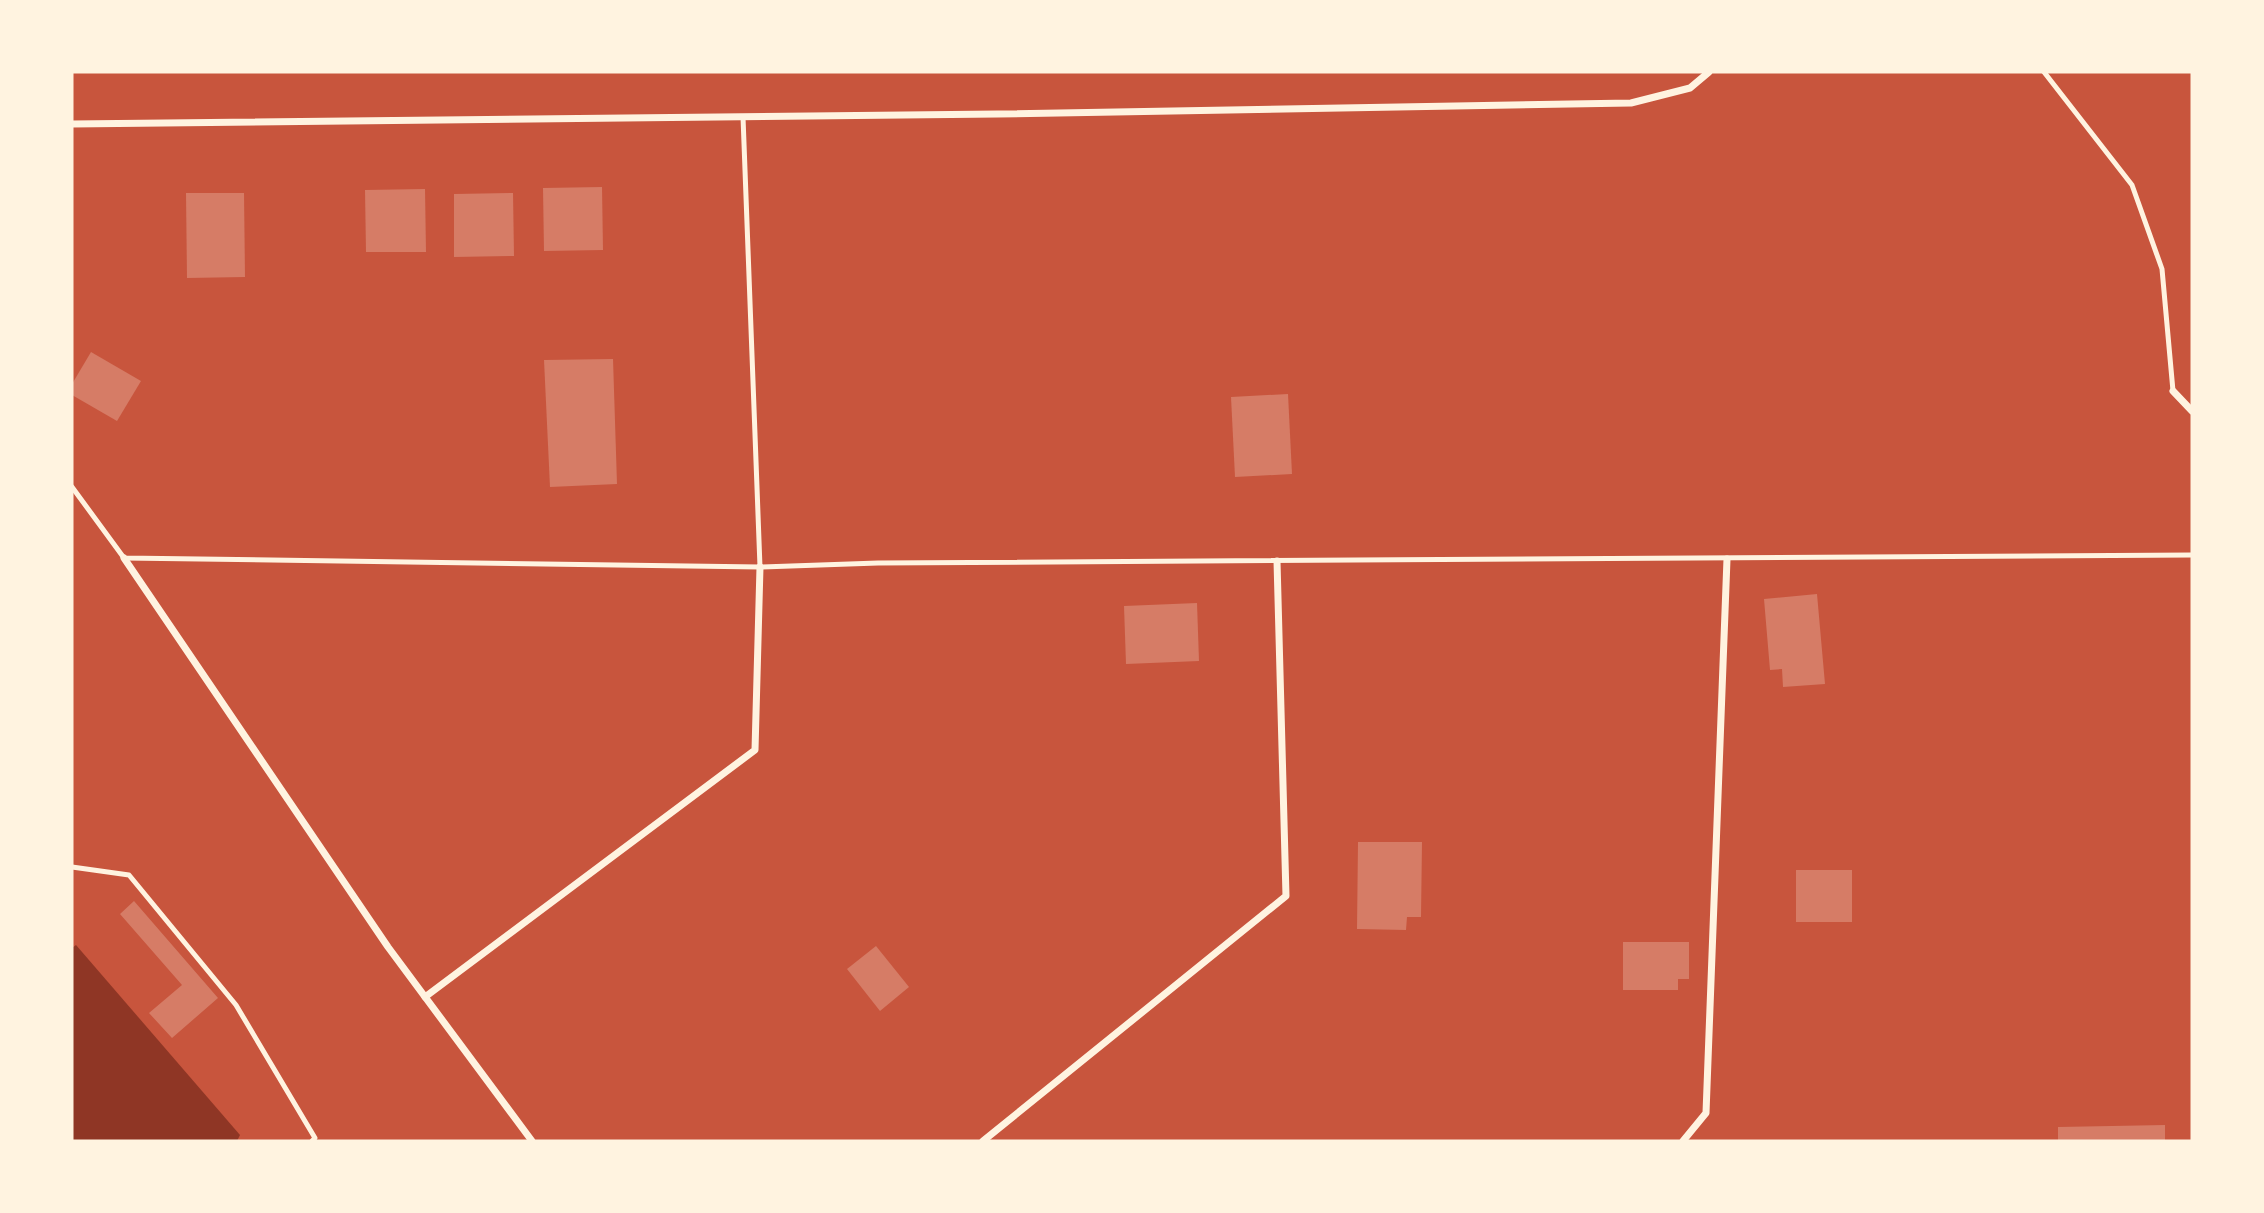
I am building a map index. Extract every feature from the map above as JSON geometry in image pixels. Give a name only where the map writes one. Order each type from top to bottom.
[{"type":"street","points":[[72,124],[1631,103],[1690,88],[1709,72]]},
{"type":"street","points":[[2174,391],[2192,411]]},
{"type":"street","points":[[124,558],[380,936],[532,1141]]},
{"type":"street","points":[[1683,1141],[1706,1113],[1727,559]]},
{"type":"street","points":[[983,1141],[1286,896],[1277,561]]},
{"type":"street","points":[[425,997],[755,750],[760,567]]},
{"type":"lane","points":[[2043,72],[2132,185],[2162,269],[2174,391]]},
{"type":"lane","points":[[743,117],[760,567]]},
{"type":"lane","points":[[72,487],[124,558],[760,567],[878,563],[2192,555]]},
{"type":"lane","points":[[72,867],[129,875],[236,1005],[314,1138],[312,1141]]},
{"type":"shaded area","points":[[76,945],[240,1135],[237,1141],[72,1141],[72,948]]},
{"type":"building","points":[[602,187],[603,250],[544,251],[543,188]]},
{"type":"building","points":[[425,189],[426,252],[366,252],[365,190]]},
{"type":"building","points":[[186,193],[244,193],[245,277],[187,278]]},
{"type":"building","points":[[513,193],[514,256],[454,257],[454,194]]},
{"type":"building","points":[[91,352],[141,381],[117,421],[72,395],[72,384]]},
{"type":"building","points":[[613,359],[617,484],[550,487],[544,360]]},
{"type":"building","points":[[1288,394],[1292,474],[1235,477],[1231,397]]},
{"type":"building","points":[[1817,594],[1825,684],[1783,687],[1782,669],[1770,670],[1764,599]]},
{"type":"building","points":[[1197,603],[1199,661],[1126,664],[1124,606]]},
{"type":"building","points":[[1358,842],[1422,842],[1421,917],[1407,917],[1406,930],[1357,929]]},
{"type":"building","points":[[1796,870],[1852,870],[1852,922],[1796,922]]},
{"type":"building","points":[[134,901],[218,998],[172,1038],[149,1013],[182,985],[120,914]]},
{"type":"building","points":[[1623,942],[1689,942],[1689,979],[1678,979],[1678,990],[1623,990]]},
{"type":"building","points":[[876,946],[909,987],[880,1011],[847,969]]},
{"type":"building","points":[[2165,1125],[2165,1141],[2058,1141],[2058,1127]]}]
